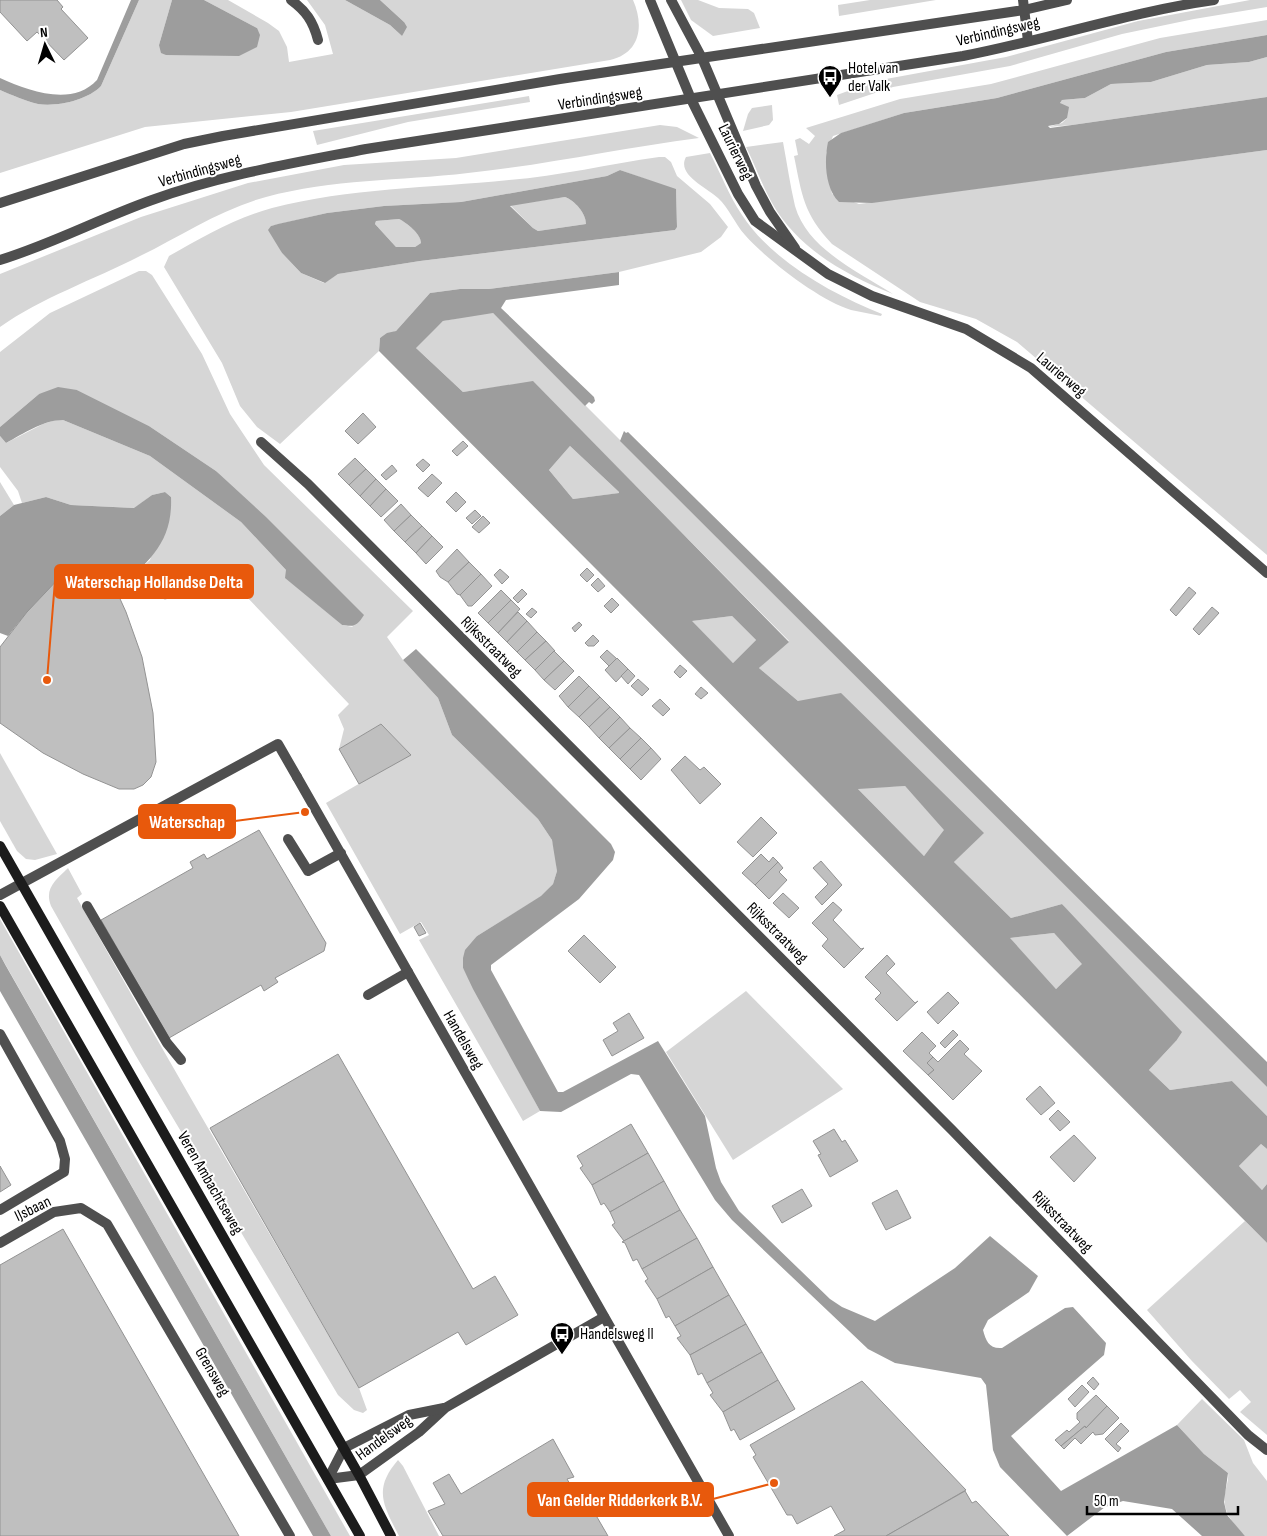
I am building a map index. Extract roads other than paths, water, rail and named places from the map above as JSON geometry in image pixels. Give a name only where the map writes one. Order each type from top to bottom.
[{"type":"main road","name":"Veren Ambachtseweg","points":[[0,846],[344,1448],[391,1536]]},
{"type":"main road","points":[[0,906],[360,1536]]},
{"type":"street","points":[[291,0],[303,9],[313,23],[318,40]]},
{"type":"street","name":"Laurierweg","points":[[650,0],[691,99],[738,194],[755,221],[828,274],[872,296],[966,329],[1031,368],[1267,574]]},
{"type":"street","name":"Laurierweg","points":[[671,0],[702,58],[756,186],[770,212],[800,255]]},
{"type":"street","name":"Verbindingsweg","points":[[0,203],[208,138],[675,62],[798,45],[1024,5],[1066,0]]},
{"type":"street","name":"Verbindingsweg","points":[[0,260],[152,200],[235,175],[366,149],[963,56],[1165,7],[1214,0]]},
{"type":"street","points":[[1024,5],[1028,41]]},
{"type":"street","name":"Rijksstraatweg","points":[[261,442],[308,484],[782,959],[1248,1435],[1267,1450]]},
{"type":"street","name":"Handelsweg","points":[[21,883],[278,744],[729,1536]]},
{"type":"street","points":[[288,839],[308,871],[341,852]]},
{"type":"street","points":[[0,895],[21,883]]},
{"type":"street","points":[[87,906],[167,1044],[181,1060]]},
{"type":"street","points":[[368,996],[408,972]]},
{"type":"street","points":[[0,1034],[60,1141],[65,1160],[64,1172],[0,1210]]},
{"type":"street","name":"IJsbaan","points":[[0,1243],[54,1212],[81,1208],[108,1224]]},
{"type":"street","name":"Grensweg","points":[[108,1224],[290,1536]]},
{"type":"street","name":"Handelsweg","points":[[328,1479],[359,1475],[419,1432],[445,1408],[604,1317]]},
{"type":"street","name":"Handelsweg","points":[[328,1479],[344,1448],[409,1415],[445,1408]]},
{"type":"place","name":"Hotel van der Valk","points":[[830,98]]},
{"type":"place","name":"Waterschap Hollandse Delta","points":[[47,680]]},
{"type":"place","name":"Waterschap","points":[[305,812]]},
{"type":"place","name":"Handelsweg II","points":[[562,1355]]},
{"type":"place","name":"Van Gelder Ridderkerk B.V.","points":[[774,1483]]}]
